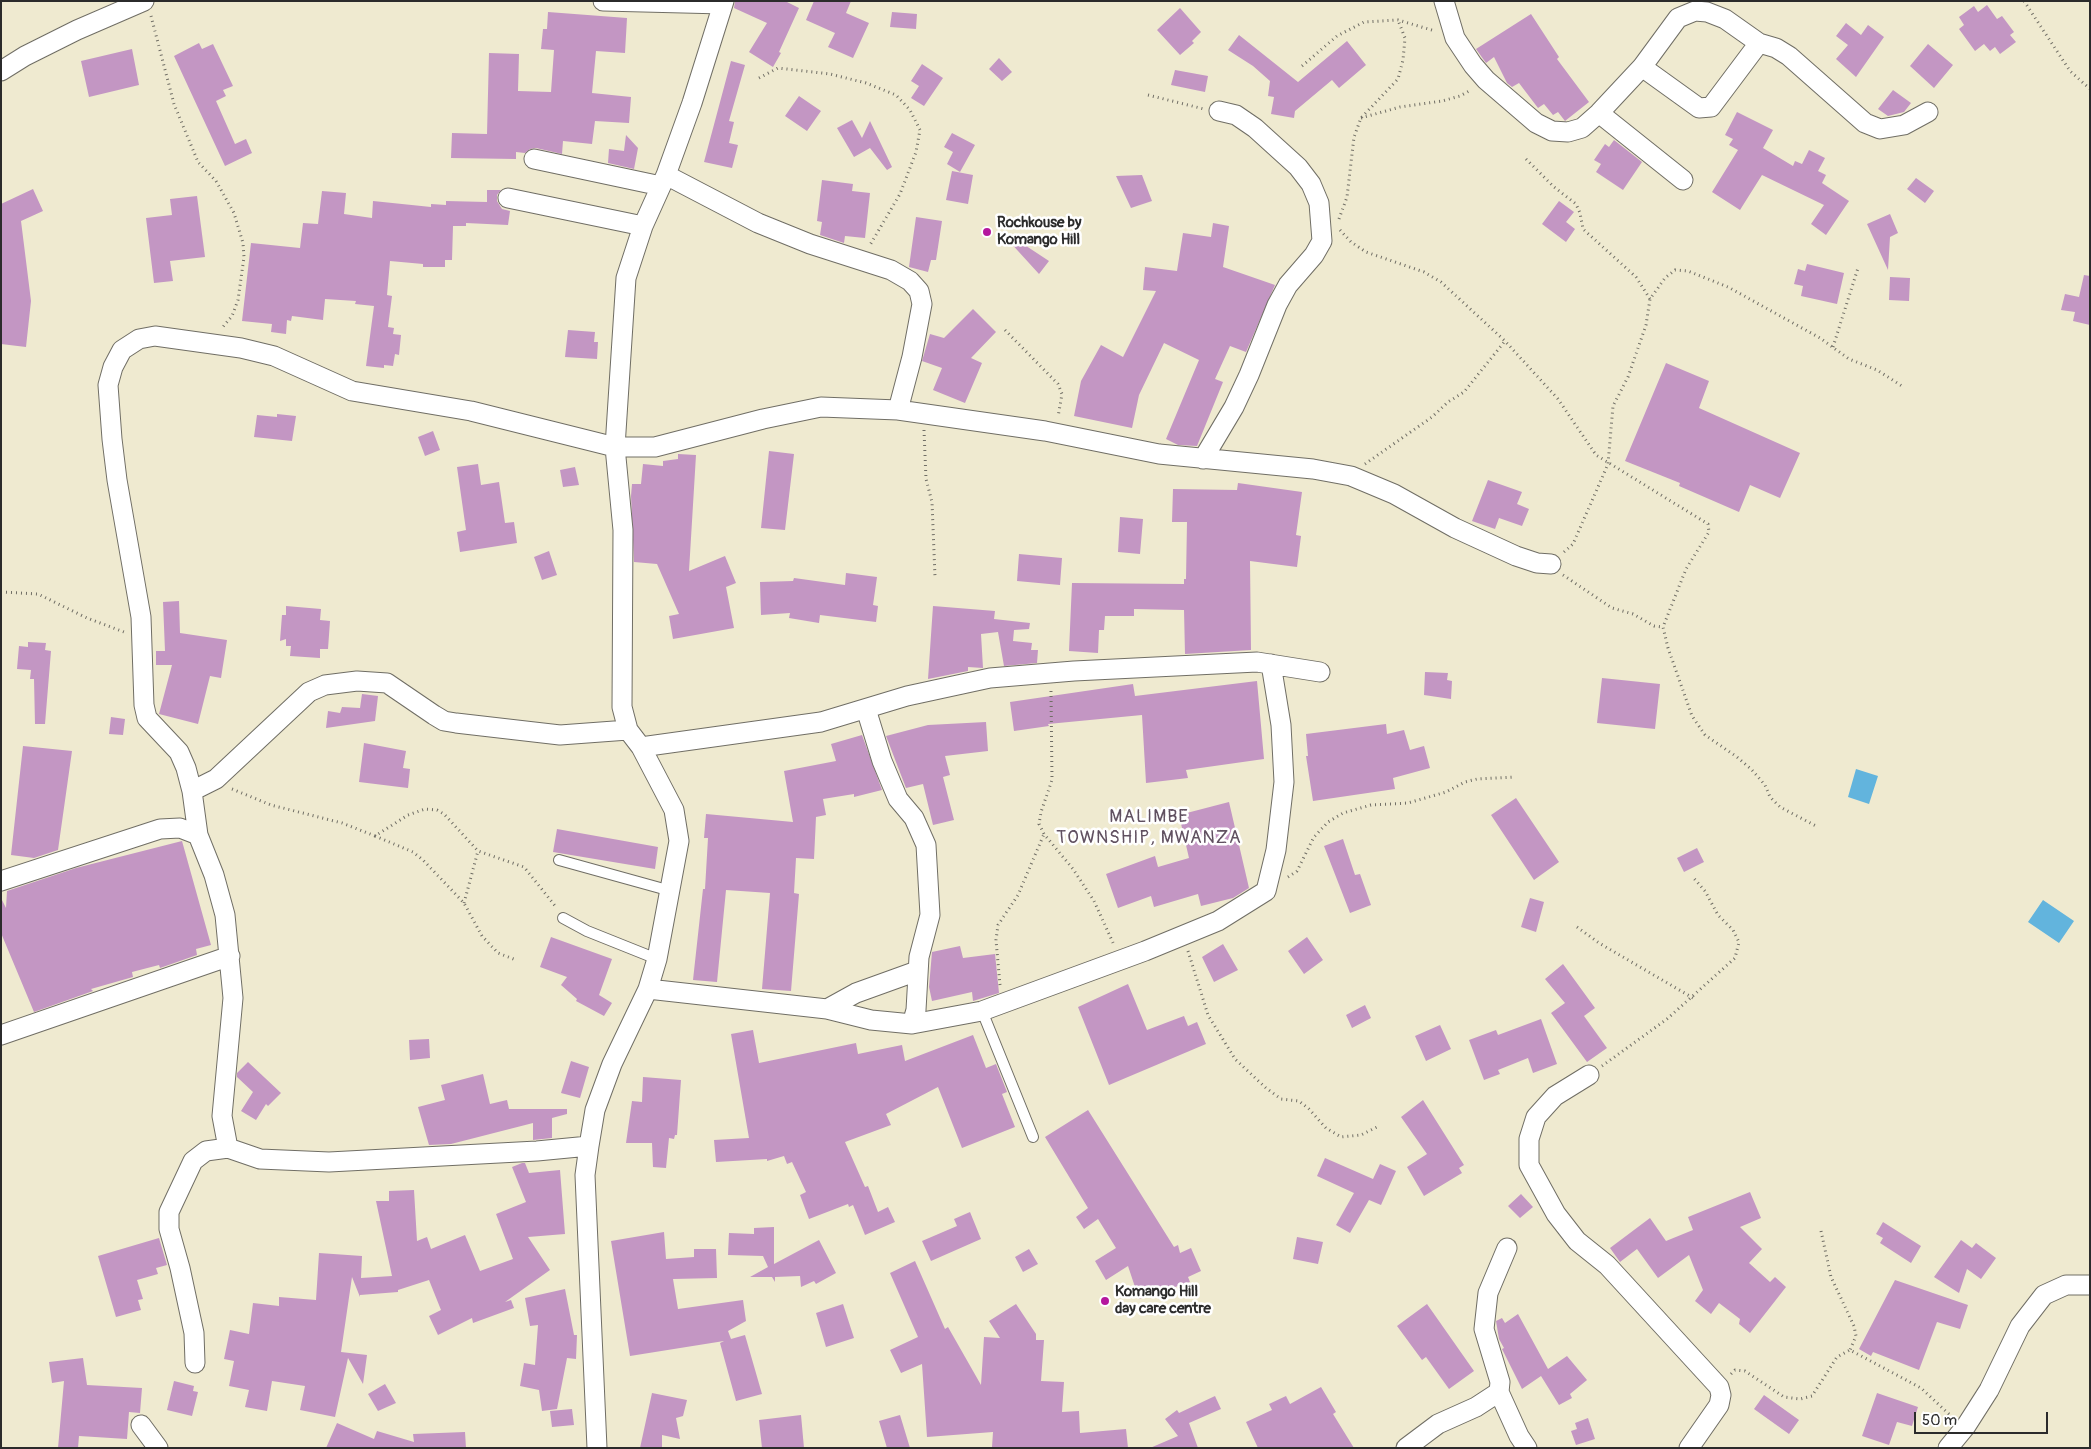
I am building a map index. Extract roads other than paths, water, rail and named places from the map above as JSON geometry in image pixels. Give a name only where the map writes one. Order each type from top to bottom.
[{"type":"street","points":[[597,1448],[585,1174],[595,1110],[612,1064],[648,989],[657,959],[679,841],[674,810],[641,746],[628,730],[622,707],[623,530],[615,447],[626,278],[642,226],[663,180],[692,103],[723,3],[602,1]]},
{"type":"street","points":[[1444,1],[1455,38],[1473,65],[1486,80],[1536,123],[1552,131],[1568,132],[1582,128],[1642,68],[1678,18],[1694,11],[1707,12],[1725,19],[1759,42],[1776,48],[1789,56],[1852,112],[1872,126],[1880,129],[1904,125],[1928,112]]},
{"type":"street","points":[[1,71],[68,34],[143,4]]},
{"type":"street","points":[[1642,68],[1699,108],[1712,107],[1759,42]]},
{"type":"street","points":[[1203,459],[1234,407],[1277,305],[1288,285],[1314,255],[1322,241],[1319,203],[1312,184],[1286,156],[1255,128],[1236,115],[1219,111]]},
{"type":"street","points":[[1599,113],[1683,180]]},
{"type":"street","points":[[534,159],[663,180],[758,223],[891,270],[910,281],[919,291],[922,304],[898,410]]},
{"type":"street","points":[[508,198],[642,226]]},
{"type":"street","points":[[228,1148],[222,1116],[233,998],[225,915],[214,875],[198,835],[195,789],[179,752],[147,718],[144,705],[142,617],[117,480],[108,385],[113,367],[122,350],[139,339],[155,336],[241,348],[274,356],[352,391],[462,409],[615,447],[655,447],[763,418],[821,407],[898,410],[1054,433],[1159,454],[1312,470],[1351,476],[1394,494],[1455,528],[1516,556],[1537,563],[1551,564]]},
{"type":"street","points":[[641,746],[821,722],[907,696],[990,678],[1248,662],[1320,672]]},
{"type":"street","points":[[648,989],[827,1010],[871,1020],[912,1024],[982,1011],[1218,921],[1266,890],[1276,850],[1284,782],[1281,725],[1271,664]]},
{"type":"street","points":[[195,789],[216,779],[309,692],[325,685],[356,681],[387,683],[444,721],[560,735],[628,730]]},
{"type":"street","points":[[866,709],[882,761],[898,799],[914,818],[926,845],[930,915],[918,957],[916,1010],[912,1024]]},
{"type":"street","points":[[1,881],[160,829],[180,828],[198,835]]},
{"type":"street","points":[[1,1035],[230,956]]},
{"type":"street","points":[[827,1010],[856,993],[892,978],[917,971]]},
{"type":"street","points":[[1589,1075],[1555,1096],[1536,1117],[1529,1139],[1529,1165],[1556,1214],[1577,1241],[1607,1265],[1719,1387],[1721,1395],[1719,1404],[1689,1448]]},
{"type":"street","points":[[195,1363],[194,1333],[180,1268],[169,1229],[169,1212],[193,1161],[206,1152],[228,1148],[260,1159],[329,1162],[537,1151],[589,1146]]},
{"type":"street","points":[[1508,1248],[1488,1293],[1484,1329],[1500,1382],[1499,1392],[1519,1436],[1527,1448]]},
{"type":"street","points":[[1952,1441],[1966,1426],[1988,1390],[2020,1326],[2044,1295],[2066,1285],[2090,1286]]},
{"type":"street","points":[[1406,1448],[1438,1424],[1476,1407],[1499,1392]]},
{"type":"street","points":[[142,1424],[158,1448]]},
{"type":"lane","points":[[559,860],[671,891]]},
{"type":"lane","points":[[563,918],[587,931],[657,959]]},
{"type":"lane","points":[[982,1011],[1033,1137]]},
{"type":"water","points":[[1856,769],[1878,776],[1869,804],[1848,797]]},
{"type":"water","points":[[2043,900],[2074,921],[2059,943],[2028,922]]},
{"type":"place","name":"Rochkouse by Komango Hill","points":[[987,232]]},
{"type":"place","name":"Komango Hill day care centre","points":[[1105,1301]]},
{"type":"district","name":"MALIMBE TOWNSHIP, MWANZA","points":[[1149,828]]}]
